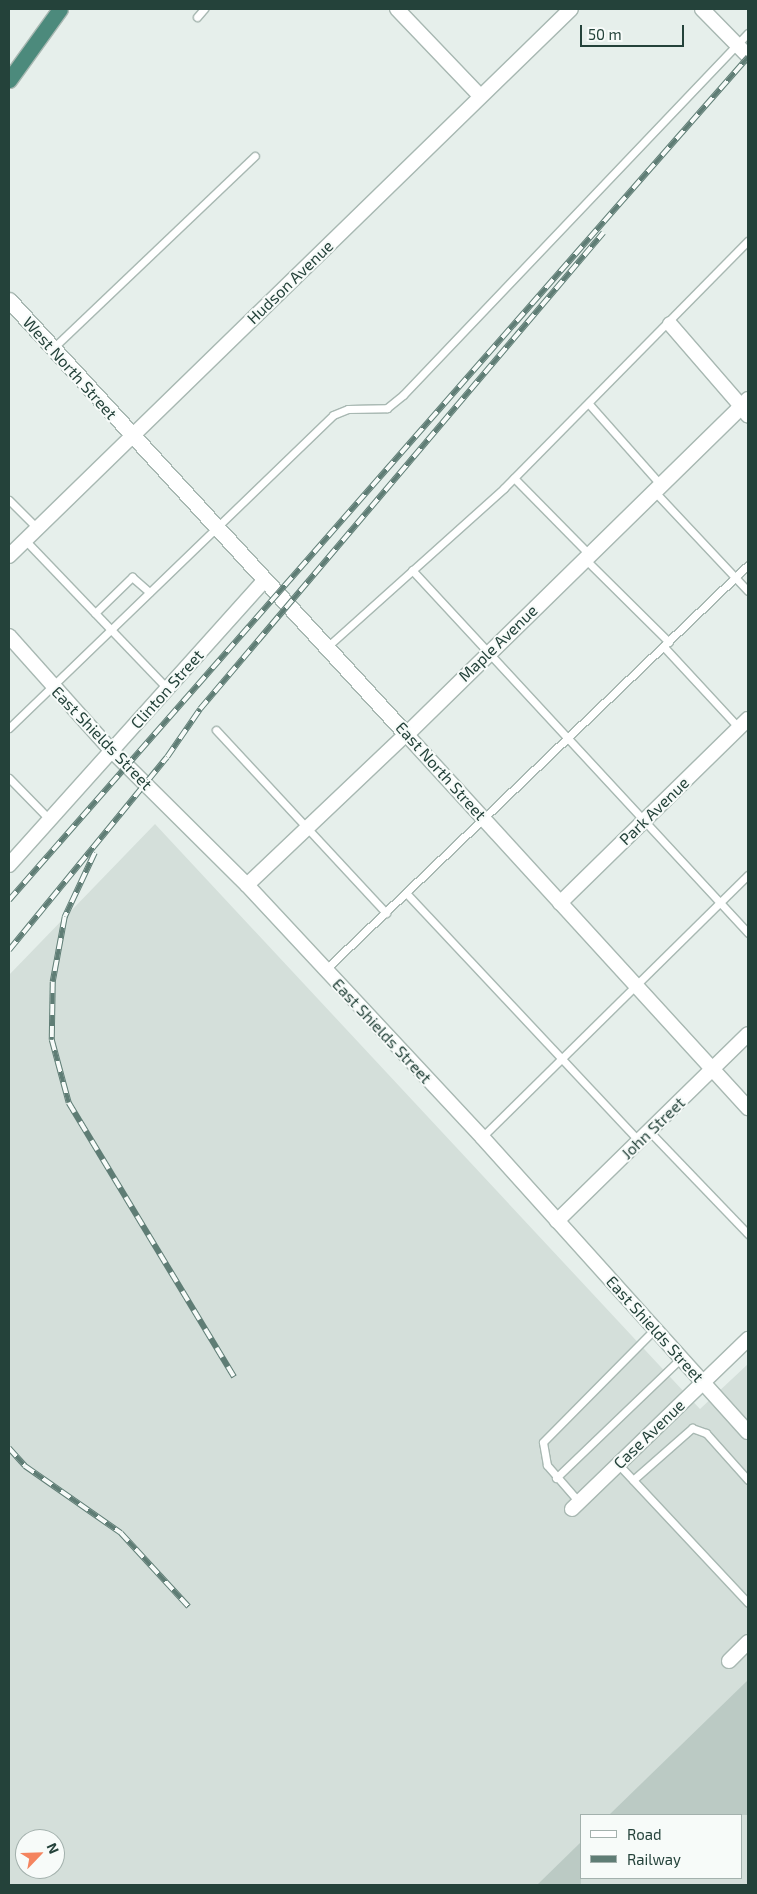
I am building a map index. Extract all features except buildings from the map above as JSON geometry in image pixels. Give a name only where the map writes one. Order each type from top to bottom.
[{"type":"highway","points":[[9,80],[60,9]]},
{"type":"street","points":[[396,9],[480,96]]},
{"type":"street","name":"Hudson Avenue","points":[[9,556],[571,9]]},
{"type":"street","points":[[702,9],[748,56]]},
{"type":"street","name":"West North Street","points":[[9,300],[131,436]]},
{"type":"street","points":[[670,324],[746,407]]},
{"type":"street","name":"Maple Avenue","points":[[246,885],[406,734],[658,488],[746,407]]},
{"type":"street","name":"East North Street","points":[[131,436],[219,527],[265,580],[748,1108]]},
{"type":"street","name":"Clinton Street","points":[[9,865],[265,580]]},
{"type":"street","name":"East Shields Street","points":[[9,636],[53,688],[111,750],[246,885],[482,1138],[748,1432]]},
{"type":"street","name":"Park Avenue","points":[[560,903],[744,723]]},
{"type":"street","name":"John Street","points":[[558,1221],[748,1034]]},
{"type":"street","name":"Case Avenue","points":[[576,1505],[748,1339]]},
{"type":"street","points":[[729,1661],[748,1642]]},
{"type":"lane","points":[[197,17],[204,9]]},
{"type":"lane","points":[[9,728],[53,688],[149,592],[219,527],[333,415],[348,409],[387,408],[403,395],[748,33]]},
{"type":"lane","points":[[52,350],[255,156]]},
{"type":"lane","points":[[328,647],[514,478],[670,324],[748,241]]},
{"type":"lane","points":[[589,404],[658,488],[748,591]]},
{"type":"lane","points":[[514,478],[666,644],[744,723]]},
{"type":"lane","points":[[9,500],[37,528]]},
{"type":"lane","points":[[25,540],[167,688]]},
{"type":"lane","points":[[325,971],[569,739],[748,565]]},
{"type":"lane","points":[[412,570],[487,654],[569,739],[748,933]]},
{"type":"lane","points":[[95,613],[132,578],[149,592]]},
{"type":"lane","points":[[216,730],[386,913]]},
{"type":"lane","points":[[9,778],[49,819]]},
{"type":"lane","points":[[482,1138],[558,1058],[748,875]]},
{"type":"lane","points":[[407,894],[558,1058],[748,1234]]},
{"type":"lane","points":[[576,1505],[556,1478],[541,1453],[543,1442],[655,1329]]},
{"type":"lane","points":[[556,1478],[681,1358]]},
{"type":"lane","points":[[633,1480],[692,1428],[706,1433],[748,1480]]},
{"type":"lane","points":[[618,1464],[748,1603]]},
{"type":"shaded area","points":[[155,824],[700,1409],[748,1364],[748,1885],[9,1885],[9,975]]},
{"type":"railway","points":[[9,900],[748,57]]},
{"type":"railway","points":[[9,950],[167,757],[200,709],[603,233]]},
{"type":"railway","points":[[95,853],[65,917],[53,982],[52,1040],[69,1103],[234,1377]]},
{"type":"railway","points":[[9,1448],[25,1466],[121,1533],[189,1607]]}]
